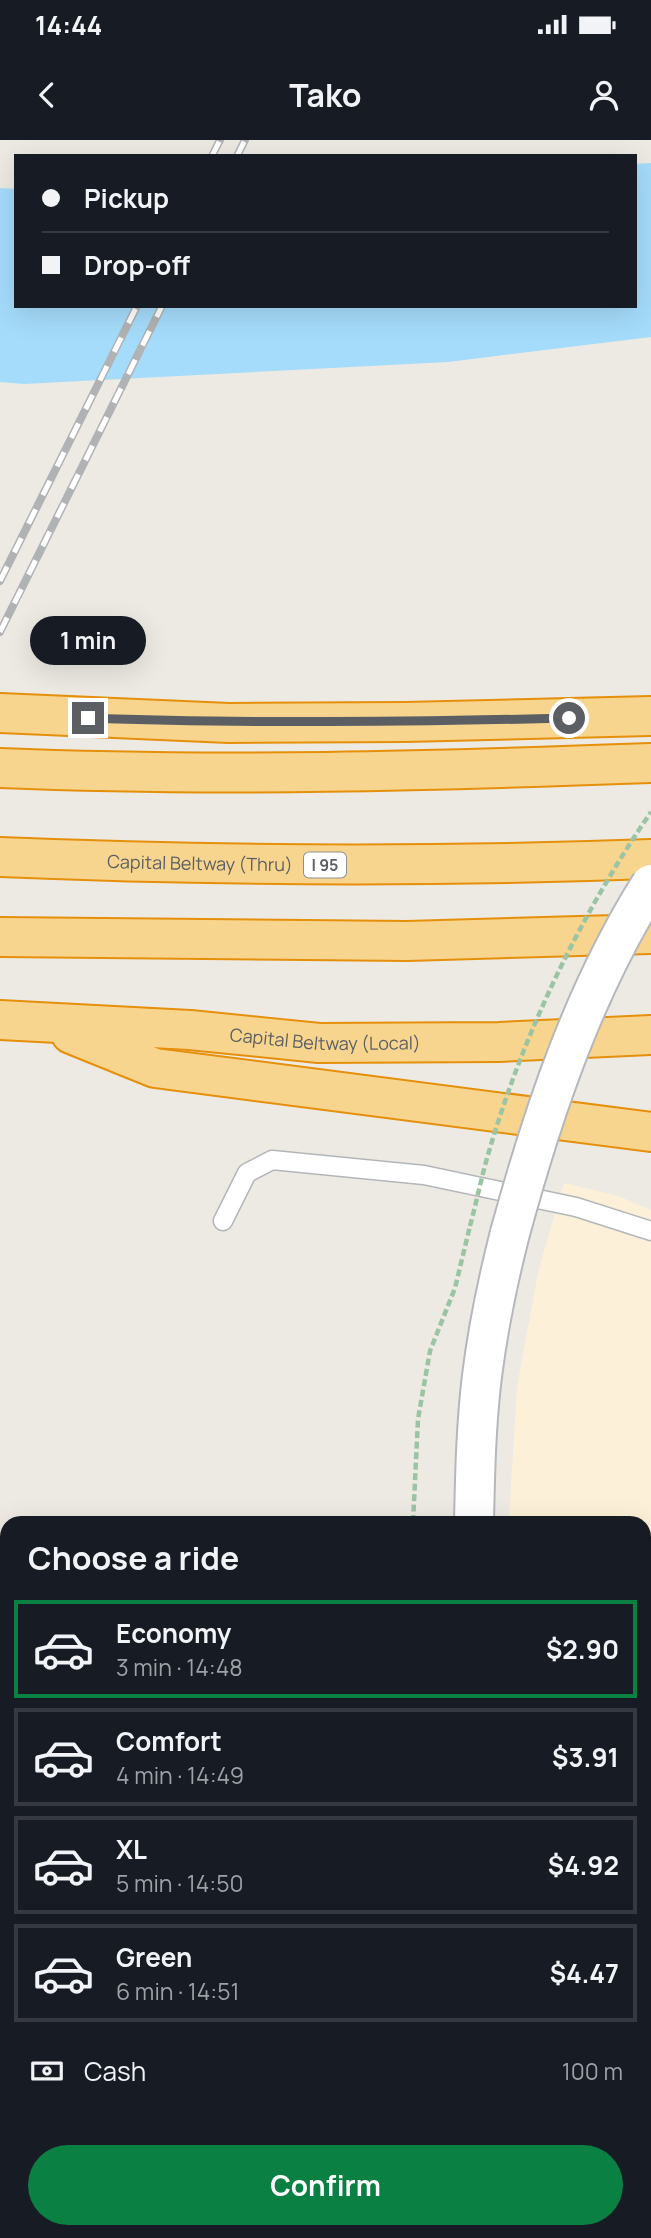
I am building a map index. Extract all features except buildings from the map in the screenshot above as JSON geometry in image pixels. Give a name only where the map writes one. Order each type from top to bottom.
[{"type":"highway","points":[[0,713],[229,723],[651,716]]},
{"type":"highway","points":[[0,768],[424,771],[651,763]]},
{"type":"highway","name":"Capital Beltway (Thru)","points":[[0,857],[174,864],[369,865],[526,864],[651,859]]},
{"type":"highway","points":[[0,937],[407,941],[651,934]]},
{"type":"highway","name":"Capital Beltway (Local)","points":[[0,1020],[190,1030],[319,1043],[499,1042],[651,1035]]},
{"type":"highway","points":[[47,1024],[155,1068],[651,1132]]},
{"type":"main road","points":[[474,1516],[475,1451],[482,1376],[494,1300],[530,1158],[555,1085],[609,959],[651,884]]},
{"type":"lane","points":[[223,1221],[247,1173],[272,1160],[425,1175],[576,1207],[651,1231]]},
{"type":"path","points":[[413,1516],[418,1419],[430,1352],[455,1288],[470,1226]]},
{"type":"shaded area","points":[[564,1183],[618,1196],[651,1210],[651,1516],[509,1516],[517,1387],[539,1268]]},
{"type":"water","points":[[651,163],[651,337],[448,362],[24,384],[0,382],[0,188],[14,189],[14,308],[637,308],[637,164]]},
{"type":"railway","points":[[213,154],[220,140]]},
{"type":"railway","points":[[238,154],[245,140]]},
{"type":"railway","points":[[0,581],[136,308]]},
{"type":"railway","points":[[0,632],[161,308]]},
{"type":"route","points":[[88,718],[229,723],[569,718]]}]
